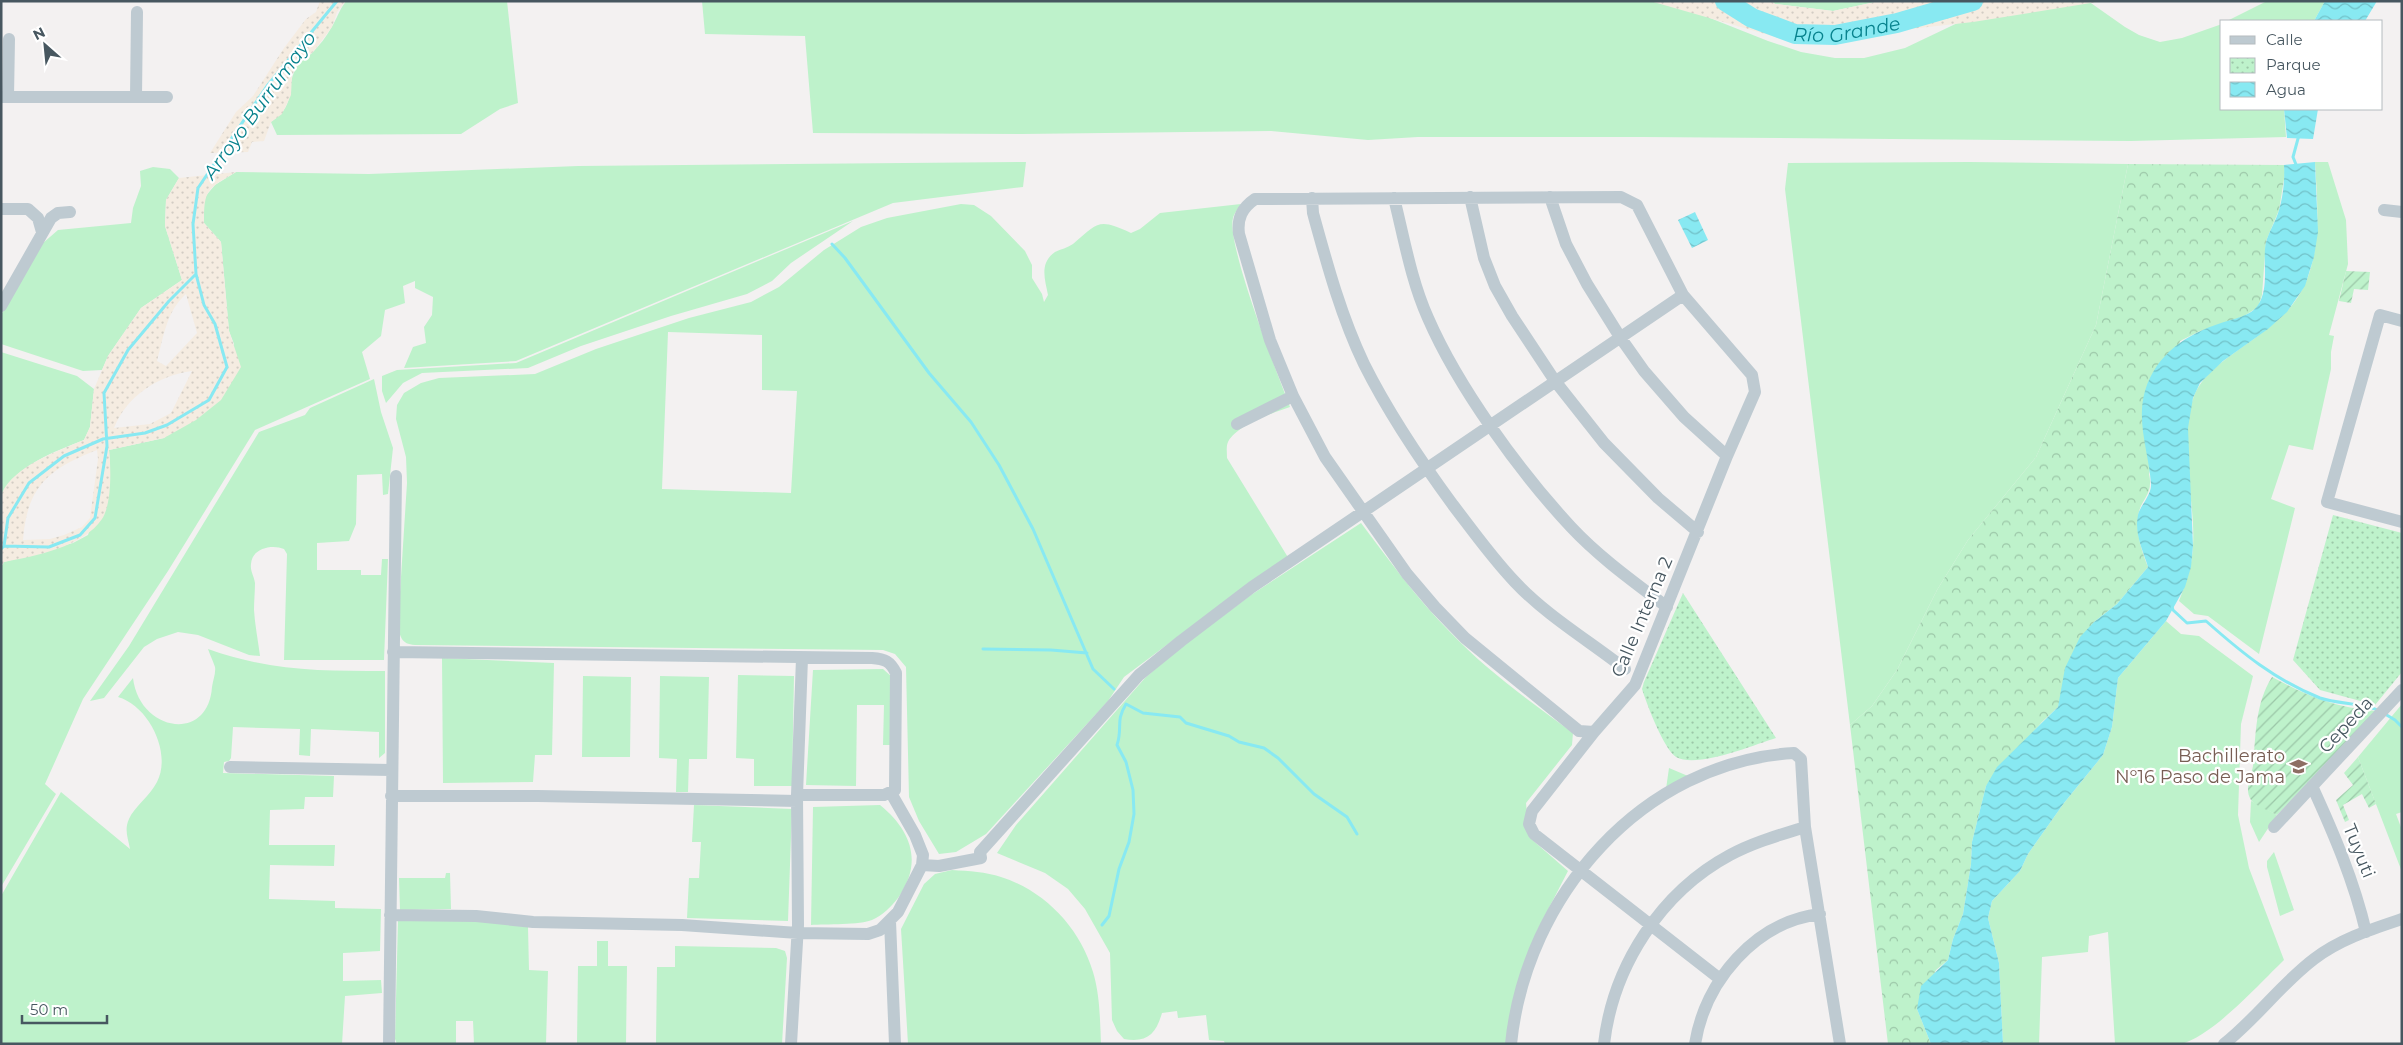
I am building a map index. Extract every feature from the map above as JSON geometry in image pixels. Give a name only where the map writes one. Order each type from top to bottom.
[{"type":"street","points":[[136,97],[138,12]]},
{"type":"street","points":[[9,39],[5,97],[167,97]]},
{"type":"street","points":[[1550,197],[1566,244],[1587,284],[1620,337],[1644,371],[1684,417],[1727,456]]},
{"type":"street","points":[[922,865],[940,866],[981,858],[980,852],[1139,675],[1252,588],[1363,512],[1427,469],[1490,425],[1683,295],[1637,205],[1621,197],[1255,199],[1246,205],[1238,223],[1250,275],[1267,330],[1293,396],[1325,457],[1363,512],[1407,574],[1465,638],[1579,731],[1594,732]]},
{"type":"street","points":[[1312,198],[1313,213],[1341,308],[1363,362],[1392,417],[1427,469],[1486,548],[1515,582],[1548,613],[1625,669]]},
{"type":"street","points":[[1394,198],[1413,278],[1428,318],[1447,357],[1490,425],[1572,528],[1610,562],[1667,607]]},
{"type":"street","points":[[1470,198],[1484,258],[1495,286],[1512,316],[1555,381],[1604,443],[1658,498],[1698,532]]},
{"type":"street","points":[[1,209],[28,209],[38,218],[42,232]]},
{"type":"street","points":[[2384,210],[2402,212]]},
{"type":"street","points":[[1,306],[51,218],[58,213],[70,212]]},
{"type":"street","name":"Calle Interna 2","points":[[1580,870],[1534,834],[1529,824],[1532,811],[1594,732],[1635,685],[1727,456],[1756,392],[1752,375],[1683,295]]},
{"type":"street","points":[[2402,321],[2380,315],[2327,502],[2402,522]]},
{"type":"street","points":[[1237,424],[1293,396]]},
{"type":"street","points":[[389,1044],[396,476]]},
{"type":"street","points":[[391,796],[797,798],[891,793],[895,790],[896,784],[896,673],[891,662],[872,658],[393,652]]},
{"type":"street","points":[[791,1044],[798,933],[797,798],[802,658]]},
{"type":"street","name":"Cepeda","points":[[2274,827],[2402,690]]},
{"type":"street","points":[[1511,1044],[1516,1010],[1536,945],[1550,916],[1580,870],[1613,833],[1654,801],[1708,771],[1768,756],[1794,753],[1800,759],[1806,827],[1840,1044]]},
{"type":"street","points":[[230,767],[392,770]]},
{"type":"street","name":"Tuyuti","points":[[2312,786],[2334,834],[2357,894],[2366,932]]},
{"type":"street","points":[[390,915],[476,916],[533,922],[682,925],[798,933],[868,934],[880,930],[890,921],[907,896],[922,865],[923,854],[918,841],[891,793]]},
{"type":"street","points":[[1604,1044],[1611,1007],[1622,975],[1651,925],[1680,891],[1718,862],[1755,844],[1806,827]]},
{"type":"street","points":[[1580,870],[1720,979]]},
{"type":"street","points":[[1695,1044],[1706,1007],[1720,979],[1736,959],[1760,938],[1792,921],[1820,914]]},
{"type":"street","points":[[2224,1044],[2250,1022],[2300,971],[2316,958],[2366,932],[2402,919]]},
{"type":"street","points":[[890,921],[895,1044]]},
{"type":"green space","points":[[346,1],[507,1],[518,103],[500,109],[461,134],[277,135],[271,122],[285,108],[294,73],[299,63],[312,53],[325,38]]},
{"type":"green space","points":[[702,1],[1667,1],[1801,52],[1835,58],[1864,58],[1905,48],[1989,8],[2088,1],[2139,35],[2160,42],[2182,38],[2220,25],[2220,110],[2284,110],[2286,137],[2131,141],[1643,137],[1418,137],[1368,140],[1271,131],[1022,134],[813,133],[805,36],[705,34]]},
{"type":"green space","points":[[1771,1],[1880,1],[1833,11],[1775,4]]},
{"type":"green space","points":[[2267,1],[2325,1],[2315,20],[2229,20]]},
{"type":"green space","points":[[1026,162],[1023,187],[893,203],[516,361],[404,368],[413,347],[426,343],[424,327],[432,315],[433,297],[415,288],[415,281],[403,286],[405,303],[385,310],[381,336],[362,352],[370,379],[255,430],[168,571],[83,699],[45,784],[56,794],[1,887],[1,567],[4,562],[73,543],[88,535],[110,463],[109,450],[164,438],[234,344],[229,331],[221,242],[204,223],[204,198],[215,185],[236,172],[369,174],[578,166]]},
{"type":"green space","points":[[1969,162],[2128,164],[2096,325],[2036,457],[1968,540],[1937,590],[1897,670],[1872,706],[1850,725],[1785,189],[1788,163]]},
{"type":"green space","points":[[2315,162],[2328,162],[2346,220],[2348,264],[2329,335],[2334,336],[2331,352],[2331,369],[2313,450],[2289,445],[2271,499],[2295,508],[2259,654],[2208,616],[2194,614],[2179,601],[2188,574],[2193,546],[2187,451],[2189,414],[2194,396],[2202,381],[2220,363],[2283,315],[2300,294],[2308,277],[2316,240]]},
{"type":"green space","points":[[2128,164],[2284,165],[2285,173],[2279,210],[2266,241],[2262,295],[2258,307],[2241,318],[2200,331],[2180,341],[2149,474],[2150,487],[2141,505],[2138,517],[2139,537],[2148,567],[2117,604],[2094,622],[2062,692],[2058,707],[2042,722],[1986,786],[1972,842],[1971,864],[1963,914],[1953,939],[1948,960],[1936,970],[1917,1009],[1931,1044],[1888,1044],[1850,725],[1872,706],[1897,670],[1937,590],[1968,540],[2036,457],[2096,325]]},
{"type":"green space","points":[[153,167],[170,169],[179,178],[166,200],[165,226],[182,280],[141,308],[108,356],[102,370],[83,371],[1,344],[1,315],[43,243],[58,230],[131,223],[133,208],[141,186],[140,171]]},
{"type":"green space","points":[[961,204],[974,205],[991,216],[1025,251],[1032,265],[1032,278],[1042,294],[1044,302],[1048,295],[1044,272],[1050,256],[1073,244],[1094,227],[1105,224],[1112,225],[1131,233],[1140,229],[1160,213],[1241,204],[1233,218],[1233,232],[1237,254],[1254,310],[1290,407],[1247,425],[1233,436],[1227,445],[1227,458],[1289,559],[1232,596],[1124,677],[1108,701],[986,834],[956,852],[939,854],[919,821],[909,797],[906,667],[895,654],[883,650],[415,645],[407,643],[402,639],[398,624],[407,483],[406,457],[396,419],[397,405],[404,393],[421,383],[439,378],[535,374],[596,349],[689,318],[751,302],[779,287],[824,250],[861,227],[887,218]],"holes":[[[668,332],[762,335],[762,390],[797,391],[791,493],[662,489]]]},
{"type":"green space","points":[[853,221],[791,263],[772,281],[747,294],[671,316],[581,346],[528,368],[422,373],[403,383],[386,403],[382,391],[382,376],[397,370],[516,363]]},
{"type":"green space","points":[[2346,271],[2370,272],[2368,290],[2354,289],[2351,303],[2339,301]]},
{"type":"green space","points":[[1,352],[77,376],[94,389],[90,427],[84,440],[49,455],[26,468],[16,476],[1,496]]},
{"type":"green space","points":[[374,379],[381,412],[393,448],[388,494],[383,495],[382,474],[357,475],[356,524],[349,541],[317,543],[317,570],[361,570],[361,575],[381,575],[382,559],[388,559],[384,660],[284,660],[287,554],[284,549],[269,547],[255,554],[251,564],[255,583],[254,610],[260,656],[249,655],[198,635],[178,632],[157,639],[144,647],[104,698],[90,701],[129,646],[259,432],[305,415],[310,408]]},
{"type":"green space","points":[[2333,515],[2402,533],[2402,672],[2375,705],[2320,690],[2293,660]]},
{"type":"green space","points":[[1361,523],[1415,593],[1464,646],[1510,686],[1573,733],[1572,745],[1526,803],[1529,837],[1568,871],[1537,931],[1511,1044],[1225,1044],[1224,1041],[1209,1040],[1206,1015],[1178,1018],[1177,1011],[1162,1013],[1153,1032],[1145,1038],[1139,1040],[1124,1039],[1117,1031],[1112,1020],[1110,953],[1085,909],[1068,889],[1045,873],[997,853],[1016,825],[1145,678],[1181,647],[1251,595]]},
{"type":"green space","points":[[1683,593],[1776,738],[1725,755],[1697,760],[1685,760],[1676,757],[1666,745],[1642,689]]},
{"type":"green space","points":[[2166,621],[2181,634],[2199,636],[2253,676],[2241,724],[2238,815],[2249,868],[2284,960],[2235,1008],[2206,1032],[2192,1040],[2180,1044],[2115,1044],[2108,932],[2089,936],[2088,952],[2042,957],[2039,1044],[2003,1044],[1999,963],[1988,918],[1992,901],[2020,871],[2028,854],[2064,803],[2103,755],[2112,727],[2118,678]]},
{"type":"green space","points":[[208,649],[274,666],[339,671],[385,671],[385,753],[379,758],[379,732],[311,729],[310,756],[299,755],[300,729],[233,727],[231,758],[229,761],[224,762],[223,773],[334,776],[333,797],[305,797],[304,809],[270,810],[269,845],[335,845],[334,866],[270,865],[269,899],[335,901],[335,908],[381,909],[380,951],[343,953],[343,981],[381,980],[382,993],[345,996],[342,1044],[1,1044],[1,896],[61,792],[130,849],[127,834],[128,823],[134,810],[157,782],[162,758],[155,732],[148,720],[129,702],[118,697],[133,678],[138,696],[147,710],[160,719],[173,724],[187,723],[199,717],[208,705],[215,672]]},
{"type":"green space","points":[[442,658],[554,663],[552,755],[535,755],[533,782],[443,783]]},
{"type":"green space","points":[[883,669],[892,677],[892,745],[883,745],[884,705],[857,705],[856,786],[806,785],[813,670]]},
{"type":"green space","points":[[738,675],[794,676],[792,786],[754,786],[754,759],[736,758]]},
{"type":"green space","points":[[583,676],[631,677],[630,757],[582,757]]},
{"type":"green space","points":[[660,676],[709,677],[707,759],[689,759],[688,792],[676,792],[677,759],[659,758]]},
{"type":"green space","points":[[2272,677],[2298,690],[2334,704],[2376,711],[2277,815],[2253,802],[2248,792],[2253,766],[2259,709],[2266,687]]},
{"type":"green space","points":[[2402,704],[2402,812],[2396,814],[2402,830],[2402,872],[2358,757]]},
{"type":"green space","points":[[2358,757],[2376,804],[2369,808],[2362,794],[2343,805],[2349,820],[2345,822],[2336,800],[2353,785],[2344,773]]},
{"type":"green space","points":[[1669,768],[1688,776],[1666,789]]},
{"type":"green space","points":[[2251,801],[2277,815],[2259,842],[2250,822]]},
{"type":"green space","points":[[694,805],[792,809],[788,921],[687,918],[689,878],[699,878],[701,842],[692,842]]},
{"type":"green space","points":[[880,805],[900,826],[910,848],[912,860],[906,885],[890,908],[872,920],[852,924],[811,925],[813,807]]},
{"type":"green space","points":[[2274,852],[2294,910],[2280,916],[2267,867],[2267,861]]},
{"type":"green space","points":[[952,870],[989,874],[1017,883],[1059,913],[1079,941],[1093,972],[1100,1017],[1101,1044],[908,1044],[901,929],[924,884],[935,874]]},
{"type":"green space","points":[[446,873],[450,873],[451,909],[400,910],[399,878],[445,878]]},
{"type":"green space","points":[[466,918],[528,927],[529,970],[548,971],[546,1044],[474,1044],[473,1021],[456,1021],[456,1044],[397,1044],[395,1039],[398,920]]},
{"type":"green space","points":[[597,941],[608,941],[608,966],[627,966],[626,1044],[577,1044],[578,966],[597,966]]},
{"type":"green space","points":[[675,946],[776,948],[785,951],[787,958],[782,1044],[656,1044],[657,967],[675,967]]},
{"type":"sand","points":[[320,1],[346,1],[337,12],[332,27],[313,52],[299,63],[292,75],[291,95],[282,114],[271,122],[264,141],[252,142],[248,152],[210,153],[236,112],[253,96],[284,48],[306,19],[316,12]]},
{"type":"sand","points":[[1650,1],[1771,1],[1775,4],[1833,11],[1880,1],[2103,1],[1973,22],[1793,42]]},
{"type":"sand","points":[[236,172],[219,182],[209,191],[206,196],[204,223],[221,242],[229,331],[241,367],[221,400],[196,420],[164,438],[109,450],[108,504],[102,519],[94,529],[83,537],[58,549],[4,562],[1,567],[1,498],[8,483],[26,467],[50,454],[84,440],[90,427],[94,389],[108,356],[141,308],[182,280],[165,226],[166,200],[179,178]],"holes":[[[186,294],[197,333],[166,366],[157,361],[164,334],[174,309]],[[192,371],[171,413],[150,424],[114,428],[127,406],[135,397],[155,383]],[[97,450],[98,459],[90,518],[82,527],[64,535],[50,539],[23,540],[29,506],[35,493],[53,473],[80,457]]]},
{"type":"water","points":[[2325,1],[2377,1],[2366,20],[2315,20]]},
{"type":"water","points":[[2284,110],[2318,110],[2313,139],[2287,138]]},
{"type":"water","points":[[2315,162],[2318,232],[2314,257],[2305,286],[2287,312],[2268,329],[2223,361],[2200,383],[2193,398],[2188,428],[2193,546],[2191,567],[2185,587],[2166,621],[2118,678],[2112,727],[2103,755],[2064,803],[2028,854],[2020,871],[1992,901],[1988,918],[1999,963],[2003,1044],[1931,1044],[1917,1009],[1921,986],[1948,960],[1953,939],[1963,914],[1971,864],[1972,842],[1986,786],[1997,767],[2058,707],[2065,668],[2080,637],[2094,622],[2117,604],[2148,567],[2140,542],[2137,522],[2139,511],[2151,488],[2142,426],[2145,391],[2150,378],[2157,366],[2174,347],[2196,333],[2255,309],[2262,298],[2264,290],[2266,242],[2282,199],[2284,165]]},
{"type":"water","points":[[1695,212],[1708,240],[1692,248],[1678,220]]},
{"type":"waterway","name":"Arroyo Burrumayo","points":[[1,549],[4,546],[49,547],[80,535],[95,518],[107,446],[104,393],[128,350],[169,301],[196,274],[193,224],[198,188],[267,86],[337,1]]},
{"type":"waterway","name":"Río Grande","points":[[1725,1],[1752,18],[1795,34],[1835,35],[1897,23],[1973,1]]},
{"type":"waterway","points":[[2297,167],[2293,157],[2299,135]]},
{"type":"waterway","points":[[832,244],[845,258],[929,373],[971,422],[999,465],[1033,529],[1093,669],[1114,689]]},
{"type":"waterway","name":"Arroyo Burrumayo","points":[[4,546],[8,518],[29,483],[64,456],[103,439],[145,433],[167,425],[209,400],[227,367],[215,324],[204,305],[196,274]]},
{"type":"waterway","points":[[2172,607],[2187,623],[2206,621],[2260,665],[2288,683],[2320,698],[2368,707],[2379,711]]},
{"type":"waterway","points":[[983,649],[1051,650],[1087,653]]},
{"type":"waterway","points":[[1102,925],[1109,916],[1119,869],[1129,842],[1134,814],[1133,790],[1126,762],[1117,745],[1121,715],[1126,704],[1143,713],[1180,717],[1186,723],[1229,736],[1239,742],[1264,748],[1278,758],[1314,794],[1347,817],[1357,834]]},
{"type":"waterway","points":[[2385,714],[2402,727]]},
{"type":"place","name":"Bachillerato Nº16 Paso de Jama","points":[[2299,766]]}]
